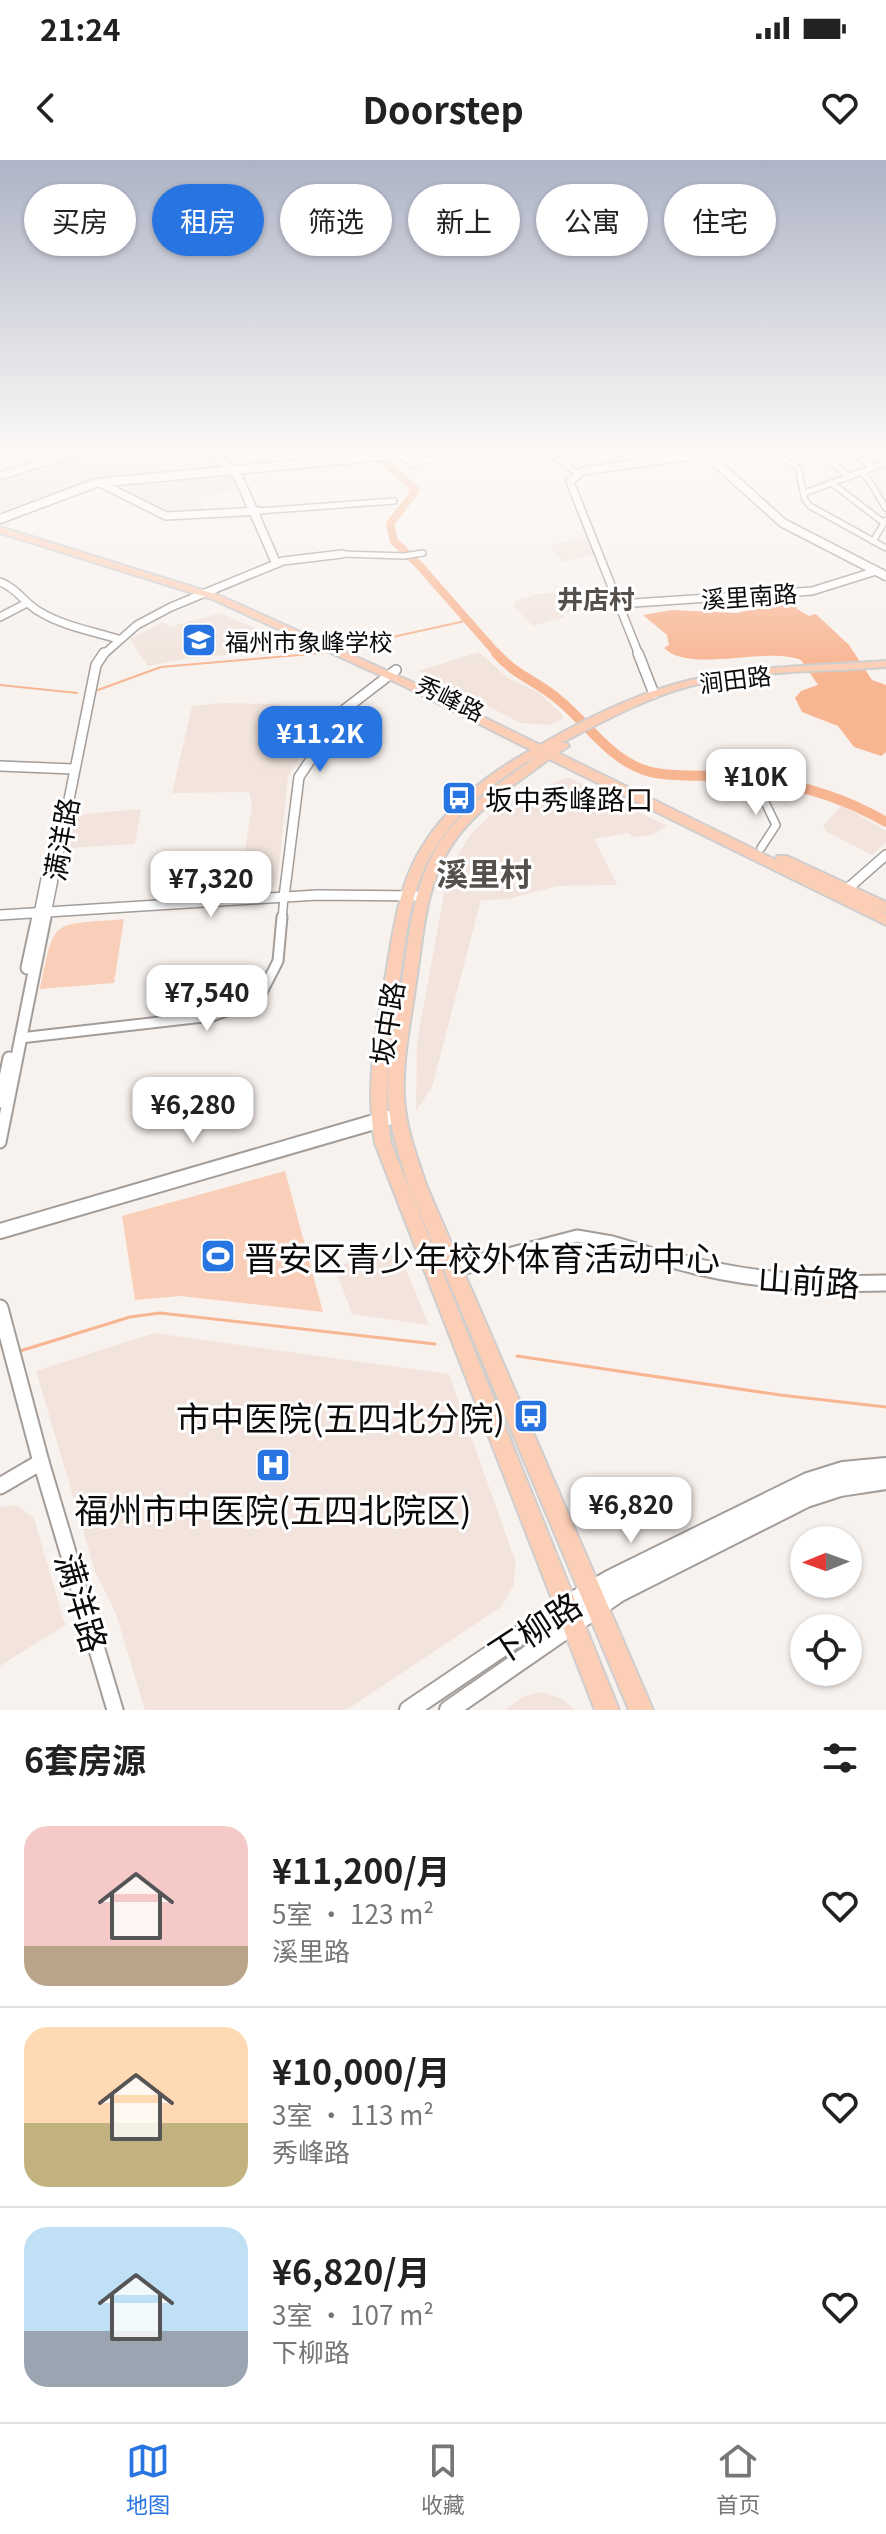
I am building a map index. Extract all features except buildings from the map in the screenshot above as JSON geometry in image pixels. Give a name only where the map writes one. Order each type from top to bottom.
[{"type":"main road","name":"秀峰路","points":[[4,525],[205,590],[393,672],[886,920]]},
{"type":"main road","points":[[262,525],[278,562]]},
{"type":"main road","points":[[788,525],[883,573]]},
{"type":"main road","points":[[794,525],[883,573]]},
{"type":"main road","name":"涧田路","points":[[596,726],[654,694],[721,678],[886,664]]},
{"type":"main road","name":"涧田路","points":[[596,726],[654,703],[707,687],[886,671]]},
{"type":"main road","points":[[547,749],[596,726]]},
{"type":"main road","name":"秀峰路","points":[[547,749],[886,908]]},
{"type":"main road","name":"坂中路","points":[[547,749],[459,826],[415,896],[379,1057],[378,1116],[391,1165],[569,1615]]},
{"type":"main road","name":"坂中路","points":[[415,896],[400,1042],[397,1112],[411,1168],[593,1599]]},
{"type":"main road","points":[[0,1223],[397,1112]]},
{"type":"main road","points":[[0,1231],[378,1116]]},
{"type":"main road","name":"下柳路","points":[[409,1710],[593,1599],[800,1486],[843,1471],[886,1467]]},
{"type":"main road","name":"下柳路","points":[[593,1599],[618,1593],[790,1505],[840,1487],[886,1480]]},
{"type":"main road","points":[[593,1599],[641,1710]]},
{"type":"main road","points":[[569,1615],[607,1710]]},
{"type":"main road","name":"下柳路","points":[[449,1710],[569,1615]]},
{"type":"street","points":[[587,525],[654,694]]},
{"type":"street","points":[[843,525],[886,548]]},
{"type":"street","points":[[873,541],[882,525]]},
{"type":"street","points":[[342,554],[423,553]]},
{"type":"street","name":"满洋路","points":[[0,1142],[71,769],[92,673],[103,653],[116,638],[150,617],[205,590],[278,562],[342,554]]},
{"type":"street","name":"溪里南路","points":[[619,604],[815,590],[883,573]]},
{"type":"street","points":[[0,582],[16,587],[27,603],[44,614],[116,638]]},
{"type":"street","points":[[0,617],[27,603]]},
{"type":"street","points":[[20,1038],[212,1016],[258,1000],[278,961],[299,777],[344,710],[393,672]]},
{"type":"street","points":[[0,766],[71,769]]},
{"type":"street","points":[[752,775],[755,787],[776,825],[773,835],[761,848]]},
{"type":"street","points":[[846,890],[886,855]]},
{"type":"street","points":[[0,915],[42,915],[284,897],[415,896]]},
{"type":"street","name":"满洋路","points":[[0,1102],[42,915]]},
{"type":"street","name":"山前路","points":[[453,1269],[577,1236],[612,1242],[706,1270],[841,1284],[886,1283]]},
{"type":"street","name":"满洋路","points":[[0,1308],[41,1462],[115,1710]]},
{"type":"street","points":[[0,1486],[41,1462]]},
{"type":"shaded area","points":[[587,537],[595,554],[562,562],[550,545]]},
{"type":"shaded area","points":[[581,592],[586,609],[570,610],[570,613],[562,613],[565,617],[533,626],[513,606],[517,600],[537,594]]},
{"type":"shaded area","points":[[787,603],[797,604],[797,609],[809,616],[816,614],[849,645],[872,680],[886,685],[886,752],[881,756],[854,747],[838,726],[802,712],[795,698],[801,691],[818,685],[801,660],[768,656],[710,660],[676,655],[664,648],[669,645],[667,635],[643,615],[672,610],[736,613]]},
{"type":"shaded area","name":"福州市象峰学校","points":[[220,613],[262,631],[273,654],[202,656],[148,666],[130,639],[163,622],[169,627]]},
{"type":"shaded area","points":[[479,652],[508,678],[538,692],[562,714],[563,719],[548,725],[521,723],[418,671]]},
{"type":"shaded area","points":[[274,704],[332,711],[288,777],[278,878],[275,886],[268,889],[239,891],[252,805],[249,792],[172,793],[192,706]]},
{"type":"shaded area","points":[[568,777],[667,826],[652,835],[633,837],[628,833],[594,839],[617,885],[557,886],[508,899],[481,900],[432,1087],[416,1111],[417,1042],[448,872],[470,835],[502,804]]},
{"type":"shaded area","points":[[842,805],[886,831],[886,843],[872,855],[827,832],[823,826]]},
{"type":"shaded area","points":[[141,809],[135,844],[69,848],[73,815]]},
{"type":"shaded area","points":[[124,919],[114,983],[40,989],[49,948],[60,929],[82,922]]},
{"type":"shaded area","name":"晋安区青少年校外体育活动中心","points":[[285,1171],[323,1312],[180,1296],[135,1300],[122,1216]]},
{"type":"shaded area","points":[[377,1251],[387,1252],[404,1265],[429,1325],[352,1314],[335,1268]]},
{"type":"shaded area","name":"福州市中医院(五四北院区)","points":[[154,1333],[449,1374],[516,1563],[513,1587],[501,1607],[346,1710],[145,1710],[116,1614],[95,1571],[36,1371]]},
{"type":"shaded area","points":[[17,1505],[34,1518],[65,1625],[0,1666],[0,1507]]},
{"type":"shaded area","points":[[542,1692],[562,1699],[575,1710],[505,1710],[524,1696]]},
{"type":"waterway","points":[[390,525],[394,541],[497,654]]},
{"type":"waterway","points":[[361,644],[465,621]]},
{"type":"waterway","points":[[98,690],[161,667],[322,653]]},
{"type":"waterway","points":[[497,654],[559,700],[620,757],[644,770],[675,775],[750,778],[791,785],[830,796],[886,822]]},
{"type":"waterway","points":[[0,685],[77,693]]},
{"type":"waterway","points":[[20,1351],[130,1317],[160,1313],[435,1344]]},
{"type":"waterway","points":[[517,1356],[780,1395],[886,1407]]},
{"type":"place","name":"福州市象峰学校","points":[[199,640]]},
{"type":"place","name":"坂中秀峰路口","points":[[459,798]]},
{"type":"place","name":"晋安区青少年校外体育活动中心","points":[[218,1256]]},
{"type":"place","name":"市中医院(五四北分院)","points":[[531,1416]]},
{"type":"place","name":"福州市中医院(五四北院区)","points":[[273,1465]]},
{"type":"district","name":"井店村","points":[[596,597]]},
{"type":"district","name":"溪里村","points":[[484,872]]}]
